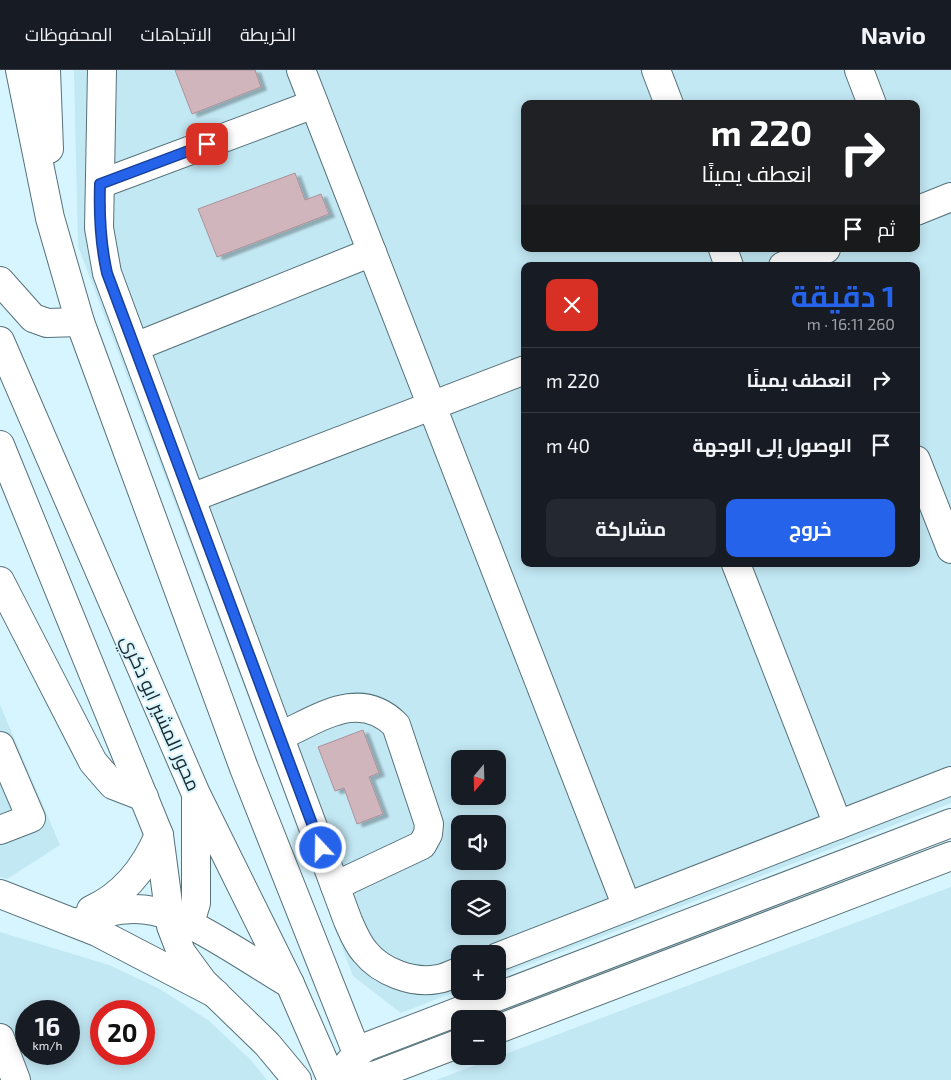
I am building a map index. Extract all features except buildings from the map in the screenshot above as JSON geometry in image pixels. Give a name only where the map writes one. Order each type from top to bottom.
[{"type":"main road","points":[[20,70],[50,218],[80,322],[244,768],[357,1053]]},
{"type":"main road","points":[[46,70],[50,218]]},
{"type":"main road","points":[[102,70],[99,228],[107,273],[354,936],[365,952],[381,966],[399,975],[418,981],[439,979],[451,974]]},
{"type":"main road","points":[[301,70],[627,907]]},
{"type":"main road","points":[[656,70],[667,100]]},
{"type":"main road","points":[[858,70],[870,100]]},
{"type":"main road","points":[[100,184],[314,104]]},
{"type":"main road","points":[[920,209],[951,197]]},
{"type":"main road","points":[[135,347],[372,252]]},
{"type":"main road","points":[[794,262],[819,252]]},
{"type":"main road","points":[[0,281],[33,318],[47,323],[80,322]]},
{"type":"main road","name":"محور المشير ابو ذكري","points":[[0,341],[196,794],[290,984],[334,1080]]},
{"type":"main road","points":[[191,498],[521,372]]},
{"type":"main road","points":[[0,445],[159,835],[178,925],[190,968],[267,1044],[298,1080]]},
{"type":"main road","points":[[920,470],[951,548]]},
{"type":"main road","points":[[737,567],[838,825]]},
{"type":"main road","points":[[0,581],[93,762],[114,785],[123,791],[144,797]]},
{"type":"main road","points":[[280,736],[344,708],[364,707],[384,713],[396,725],[429,824],[428,834],[422,845],[335,886]]},
{"type":"main road","points":[[0,746],[31,818],[0,830]]},
{"type":"main road","points":[[506,954],[951,781]]},
{"type":"main road","points":[[178,925],[196,903],[196,794]]},
{"type":"main road","points":[[334,1080],[357,1053],[375,1044],[951,823]]},
{"type":"main road","points":[[79,924],[96,908],[120,892],[144,866],[159,835]]},
{"type":"main road","points":[[506,1026],[951,856]]},
{"type":"main road","points":[[0,894],[79,924],[216,994]]},
{"type":"main road","points":[[79,924],[92,917],[122,910],[154,910],[178,925],[290,984]]},
{"type":"main road","points":[[0,1038],[16,1080]]},
{"type":"main road","points":[[346,1080],[376,1075],[451,1046]]},
{"type":"shaded area","points":[[74,70],[951,70],[951,803],[506,973],[506,945],[451,945],[451,994],[401,1013],[353,976],[78,246]]},
{"type":"shaded area","points":[[0,705],[60,845],[7,879],[0,877]]},
{"type":"shaded area","points":[[951,887],[951,1080],[436,1080],[476,1065],[506,1065],[506,1054]]},
{"type":"shaded area","points":[[0,932],[109,965],[158,988],[208,1020],[251,1060],[267,1080],[0,1080]]},
{"type":"route","points":[[207,144],[100,184],[99,228],[102,250],[107,273],[321,848]]}]
